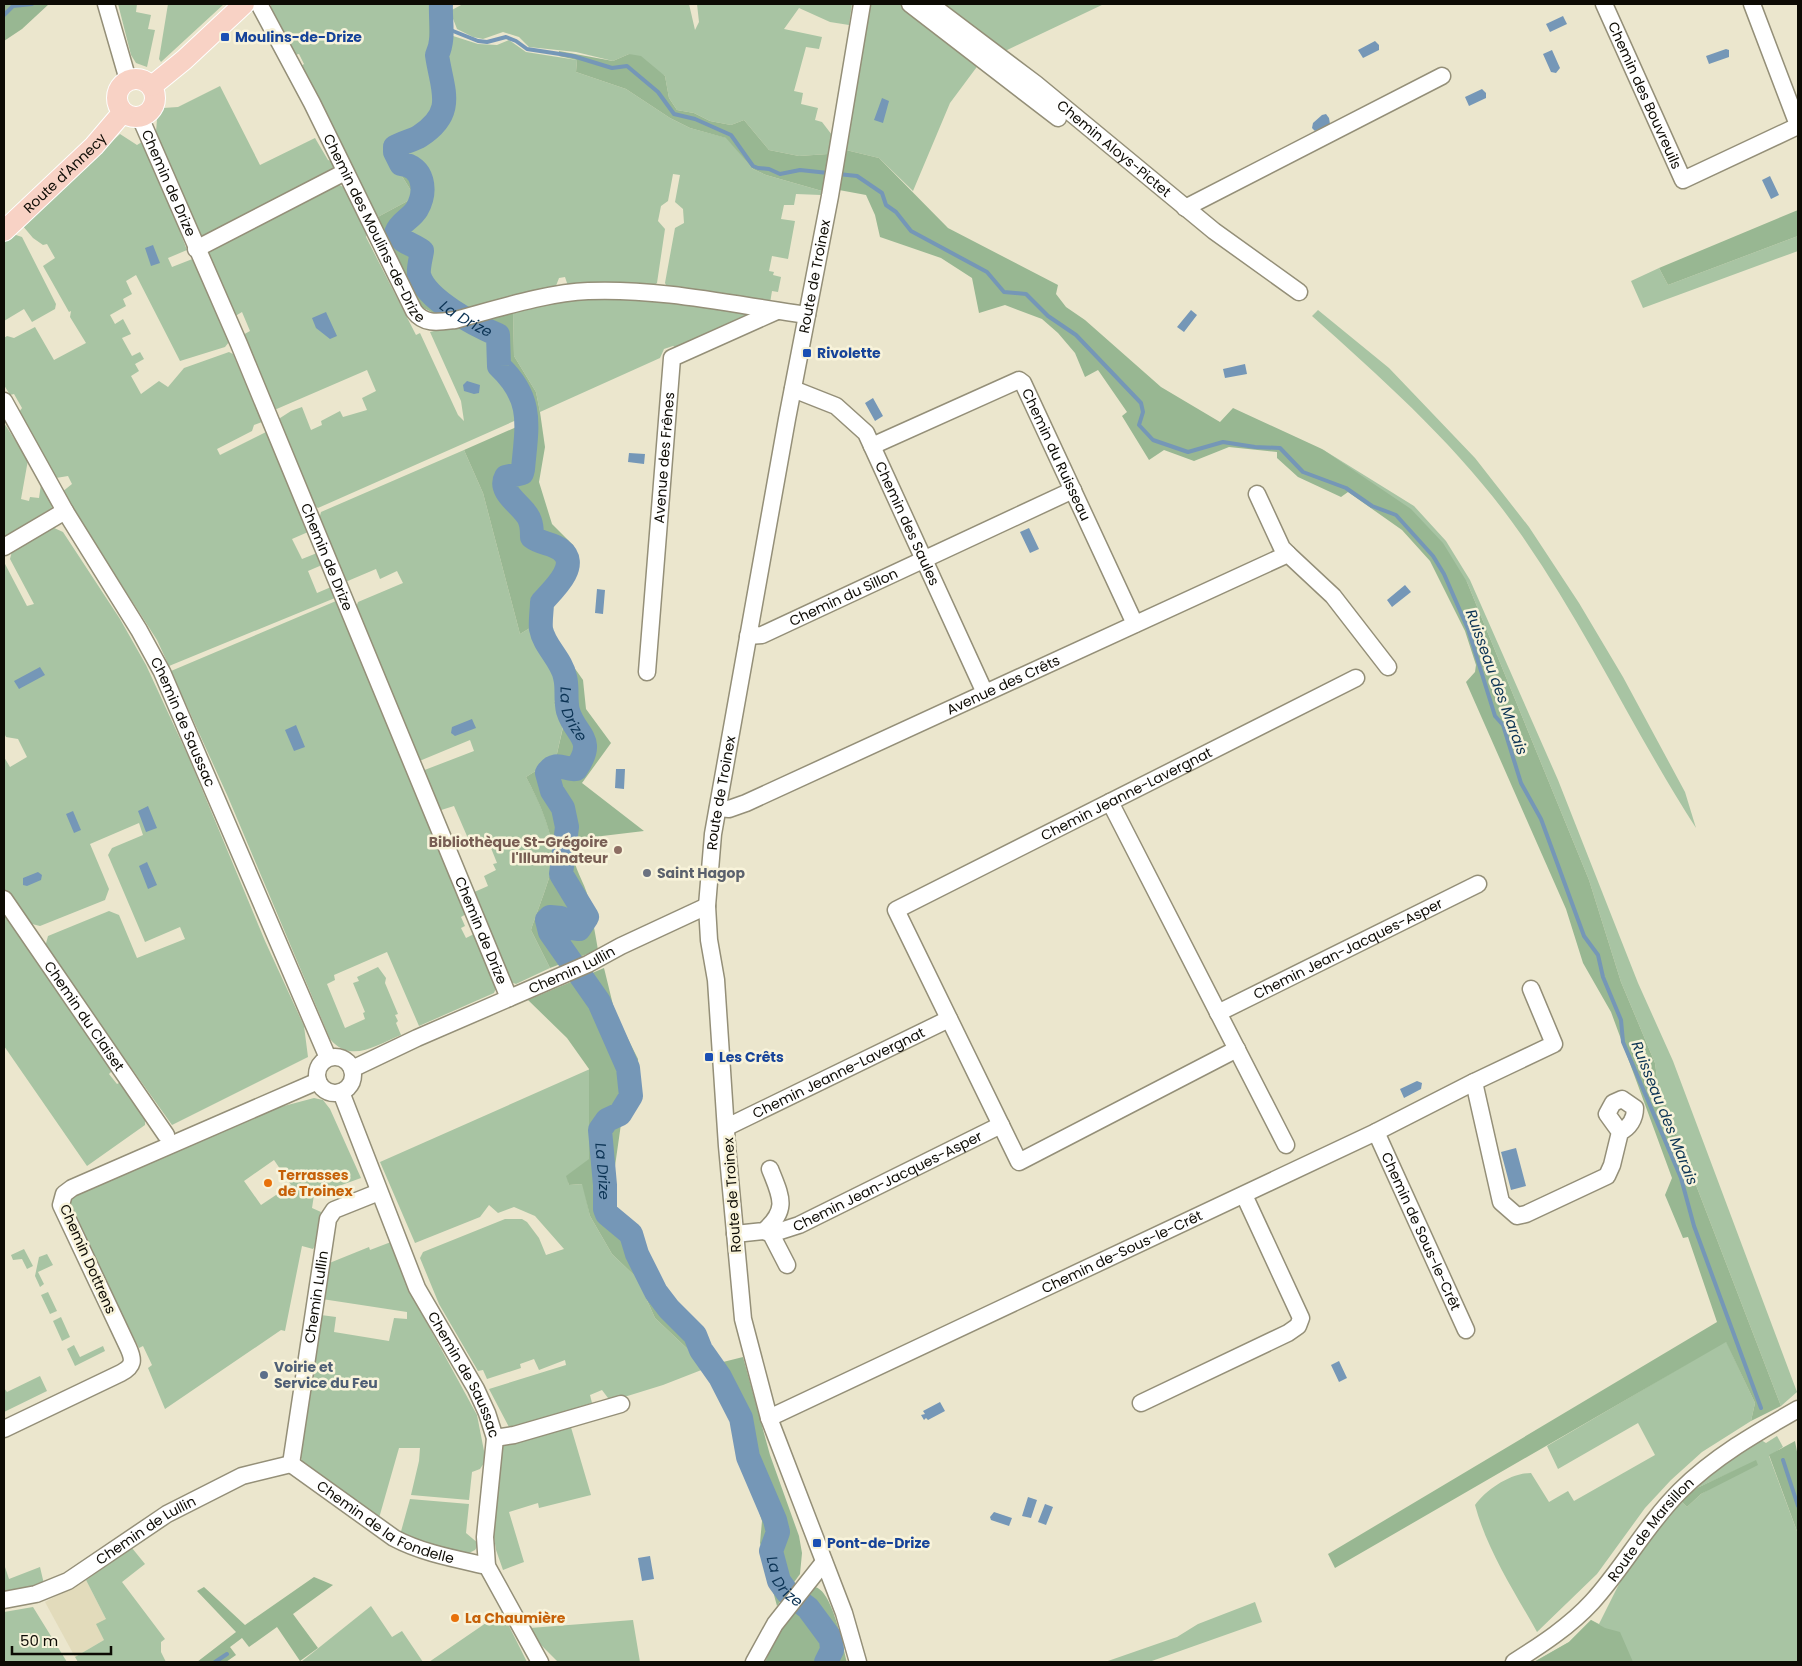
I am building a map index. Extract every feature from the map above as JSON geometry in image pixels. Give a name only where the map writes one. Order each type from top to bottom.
[{"type":"main road","points":[[152,86],[184,60],[244,4]]},
{"type":"main road","points":[[141,79],[152,86],[155,97],[150,111],[131,114],[118,104],[117,94],[119,88],[128,80],[141,79]]},
{"type":"main road","name":"Route d'Annecy","points":[[4,231],[94,146],[131,114]]},
{"type":"street","points":[[106,4],[128,80]]},
{"type":"street","name":"Chemin des Moulins-de-Drize","points":[[259,4],[346,172],[417,316],[431,322],[455,320],[587,291],[660,295],[759,306],[777,311],[806,315]]},
{"type":"street","name":"Route de Troinex","points":[[858,1662],[850,1630],[769,1418],[743,1320],[716,980],[709,940],[707,906],[710,862],[718,808],[806,315],[830,196],[862,4]]},
{"type":"street","points":[[910,4],[1058,118]]},
{"type":"street","name":"Chemin Aloys-Pictet","points":[[930,4],[1028,79],[1185,208],[1299,292]]},
{"type":"street","name":"Chemin des Bouvreuils","points":[[1604,4],[1683,180],[1798,125],[1752,4]]},
{"type":"street","points":[[1185,208],[1442,76]]},
{"type":"street","name":"Chemin de Drize","points":[[131,114],[153,143],[196,249],[239,344],[509,998]]},
{"type":"street","points":[[196,249],[346,172]]},
{"type":"street","name":"Avenue des Frênes","points":[[647,672],[672,358],[777,311]]},
{"type":"street","name":"Chemin du Ruisseau","points":[[872,446],[1019,380],[1024,383],[1135,624]]},
{"type":"street","name":"Chemin des Saules","points":[[793,389],[836,406],[857,422],[866,433],[985,693]]},
{"type":"street","name":"Chemin de Saussac","points":[[4,401],[65,511],[134,622],[162,672],[328,1058]]},
{"type":"street","name":"Chemin du Sillon","points":[[748,636],[762,635],[1073,490]]},
{"type":"street","points":[[1257,494],[1282,548],[1333,596],[1388,667]]},
{"type":"street","points":[[4,547],[65,511]]},
{"type":"street","name":"Avenue des Crêts","points":[[718,808],[729,809],[740,805],[1288,554]]},
{"type":"street","name":"Chemin Jeanne-Lavergnat","points":[[727,1127],[949,1019],[896,910],[1356,678]]},
{"type":"street","points":[[1110,802],[1286,1145]]},
{"type":"street","name":"Chemin Jean-Jacques-Asper","points":[[1218,1013],[1478,884]]},
{"type":"street","name":"Chemin du Claiset","points":[[4,899],[166,1134]]},
{"type":"street","name":"Chemin Lullin","points":[[352,1068],[556,979],[707,906]]},
{"type":"street","name":"Chemin de-Sous-le-Crêt","points":[[769,1418],[1244,1195],[1554,1044],[1531,989]]},
{"type":"street","points":[[949,1019],[1019,1162],[1237,1049]]},
{"type":"street","points":[[328,1058],[342,1058],[352,1068],[354,1074],[350,1085],[341,1092],[327,1091],[318,1081],[318,1067],[328,1058]]},
{"type":"street","name":"Chemin Dottrens","points":[[4,1429],[131,1368],[133,1362],[128,1347],[62,1205],[64,1194],[72,1188],[318,1081]]},
{"type":"street","points":[[1474,1082],[1501,1202],[1517,1216],[1526,1214],[1607,1176],[1612,1165],[1620,1132]]},
{"type":"street","name":"Chemin de Saussac","points":[[341,1092],[417,1288],[476,1389],[487,1413],[495,1438],[485,1537],[486,1566],[540,1662]]},
{"type":"street","name":"Chemin Jean-Jacques-Asper","points":[[735,1234],[768,1233],[799,1225],[1000,1125]]},
{"type":"street","name":"Chemin de Sous-le-Crêt","points":[[1376,1132],[1466,1330]]},
{"type":"street","points":[[770,1169],[781,1195],[782,1205],[768,1233],[787,1265]]},
{"type":"street","name":"Chemin Lullin","points":[[291,1464],[328,1219],[334,1210],[379,1192]]},
{"type":"street","points":[[1141,1403],[1288,1334],[1298,1326],[1301,1318],[1244,1195]]},
{"type":"street","points":[[495,1438],[514,1435],[622,1404]]},
{"type":"street","name":"Route de Marsillon","points":[[1514,1662],[1554,1635],[1592,1602],[1662,1510],[1704,1469],[1727,1451],[1798,1409]]},
{"type":"street","name":"Chemin de la Fondelle","points":[[291,1464],[394,1538],[406,1544],[486,1566]]},
{"type":"street","name":"Chemin de Lullin","points":[[4,1600],[36,1594],[68,1582],[167,1514],[242,1476],[291,1464]]},
{"type":"street","points":[[754,1662],[780,1617],[824,1562]]},
{"type":"shaded area","points":[[86,1580],[106,1619],[104,1640],[75,1657],[45,1602]]},
{"type":"green space","points":[[4,4],[49,4],[22,29],[4,41]]},
{"type":"green space","points":[[118,4],[137,4],[136,12],[151,15],[148,29],[155,30],[147,67],[136,63],[131,55]]},
{"type":"green space","points":[[168,4],[224,4],[161,62],[159,59]]},
{"type":"green space","points":[[271,4],[429,4],[429,49],[440,101],[423,122],[388,146],[395,165],[415,197],[374,219],[298,68],[304,64],[299,54],[295,55],[271,11]]},
{"type":"green space","points":[[429,4],[449,4],[448,23],[450,35],[443,50],[450,112],[438,127],[406,147],[410,155],[417,158],[427,168],[427,200],[405,230],[406,234],[423,246],[425,252],[424,269],[428,283],[441,294],[468,310],[438,315],[419,306],[374,219],[415,197],[395,165],[388,146],[423,122],[440,101],[429,49]]},
{"type":"green space","points":[[463,4],[689,4],[695,30],[699,22],[697,4],[852,4],[849,25],[830,22],[799,8],[784,29],[822,37],[819,49],[806,47],[794,91],[803,93],[801,104],[818,108],[815,120],[822,122],[832,135],[828,154],[799,156],[769,150],[744,120],[731,125],[710,121],[694,113],[677,110],[669,98],[665,76],[629,54],[613,61],[576,52],[529,47],[519,37],[503,32],[483,39],[473,37],[457,29],[450,11]]},
{"type":"green space","points":[[869,4],[902,4],[979,64],[950,103],[913,191],[879,158],[846,150]]},
{"type":"green space","points":[[943,4],[1104,4],[1003,52]]},
{"type":"green space","points":[[450,35],[478,44],[497,45],[509,40],[526,52],[577,60],[576,72],[626,89],[670,118],[690,128],[727,138],[753,169],[766,175],[822,191],[821,195],[796,194],[794,205],[784,205],[781,219],[795,221],[788,259],[772,256],[769,271],[774,272],[773,275],[781,277],[778,292],[772,291],[770,303],[669,291],[665,283],[675,228],[684,223],[683,209],[675,202],[680,175],[673,174],[668,201],[661,206],[658,221],[665,229],[657,283],[650,289],[569,289],[565,277],[559,278],[554,291],[468,310],[435,290],[428,283],[425,276],[425,252],[423,246],[406,234],[405,230],[427,200],[427,168],[417,158],[410,155],[406,147],[438,127],[445,74],[443,50]]},
{"type":"green space","points":[[559,51],[613,61],[629,54],[641,56],[665,76],[669,98],[677,110],[694,113],[710,121],[731,125],[744,120],[769,150],[799,156],[828,154],[822,191],[766,175],[753,169],[726,138],[690,128],[670,118],[626,89],[576,72],[577,60],[559,56]]},
{"type":"green space","points":[[220,86],[260,165],[315,138],[328,160],[334,162],[337,168],[206,238],[199,236],[156,132],[157,119],[163,108],[178,107]]},
{"type":"green space","points":[[120,134],[137,145],[145,140],[187,250],[168,258],[172,267],[195,258],[229,342],[225,347],[180,361],[136,275],[126,281],[132,294],[123,299],[126,306],[110,315],[115,324],[123,319],[131,334],[122,338],[132,356],[140,352],[144,359],[135,364],[139,371],[131,376],[141,394],[159,381],[168,387],[184,368],[229,352],[233,354],[262,422],[254,425],[252,431],[217,449],[220,455],[266,432],[308,532],[292,539],[302,559],[317,553],[322,565],[308,571],[317,593],[331,587],[335,598],[169,666],[157,640],[62,492],[72,484],[68,476],[56,478],[19,412],[22,408],[14,394],[10,395],[4,385],[4,338],[7,336],[14,338],[35,327],[54,360],[86,343],[70,317],[71,311],[69,312],[43,266],[55,258],[47,244],[43,245],[33,238],[22,225]]},
{"type":"green space","points":[[846,150],[879,158],[948,228],[1058,285],[1056,294],[1066,307],[1085,320],[1161,387],[1220,422],[1233,408],[1322,449],[1411,509],[1443,543],[1467,582],[1589,880],[1621,982],[1655,1063],[1657,1078],[1671,1120],[1781,1406],[1751,1421],[1755,1403],[1726,1342],[1335,1568],[1328,1554],[1717,1322],[1688,1237],[1683,1238],[1665,1195],[1672,1178],[1611,1012],[1583,963],[1566,909],[1466,682],[1475,672],[1476,665],[1465,631],[1430,561],[1402,530],[1348,492],[1341,497],[1298,477],[1277,458],[1277,452],[1229,447],[1194,461],[1164,450],[1149,460],[1122,416],[1127,412],[1098,370],[1085,377],[1075,353],[1058,333],[1042,319],[1005,305],[979,313],[972,278],[941,258],[880,237],[875,215],[866,195],[839,190]]},
{"type":"green space","points":[[338,184],[348,190],[368,232],[366,237],[416,335],[420,333],[458,415],[464,421],[461,401],[430,332],[461,324],[493,339],[493,370],[521,418],[318,508],[310,502],[277,420],[291,411],[302,407],[311,430],[322,425],[321,421],[340,411],[343,417],[367,410],[362,398],[376,391],[367,370],[272,411],[241,336],[250,331],[242,312],[232,318],[206,255],[209,247]]},
{"type":"green space","points":[[1798,210],[1798,236],[1668,285],[1659,268]]},
{"type":"green space","points":[[13,234],[22,237],[56,304],[55,309],[32,322],[24,309],[4,321],[4,243]]},
{"type":"green space","points":[[1798,236],[1798,251],[1643,308],[1631,281],[1659,268],[1668,285]]},
{"type":"green space","points":[[604,297],[756,311],[756,317],[680,350],[673,346],[664,349],[660,358],[540,412],[536,392],[514,356],[513,311],[549,302]]},
{"type":"green space","points":[[1318,310],[1389,368],[1475,458],[1529,527],[1579,603],[1623,677],[1685,792],[1696,828],[1673,792],[1567,605],[1520,533],[1498,503],[1449,446],[1368,366],[1312,316]]},
{"type":"green space","points":[[513,311],[514,356],[536,392],[540,412],[545,447],[539,482],[552,524],[573,545],[578,556],[577,565],[552,596],[547,629],[583,680],[586,709],[611,743],[582,783],[644,831],[577,839],[573,853],[574,861],[588,897],[598,950],[550,968],[531,930],[550,875],[553,850],[544,817],[526,777],[556,758],[564,723],[554,703],[562,681],[535,625],[520,634],[483,493],[464,450],[521,425],[521,418],[493,370],[492,339],[461,324]]},
{"type":"green space","points":[[4,423],[28,460],[21,499],[29,501],[30,497],[39,498],[41,484],[51,501],[52,508],[4,537]]},
{"type":"green space","points":[[1322,449],[1414,506],[1446,541],[1470,580],[1558,780],[1638,983],[1673,1061],[1797,1392],[1781,1406],[1671,1120],[1657,1078],[1655,1063],[1621,982],[1589,880],[1467,582]]},
{"type":"green space","points":[[464,450],[483,493],[520,634],[535,625],[562,681],[554,703],[564,722],[556,758],[526,777],[545,817],[553,850],[550,875],[531,930],[550,968],[516,984],[508,981],[472,893],[488,886],[484,876],[496,870],[493,864],[497,863],[489,843],[485,844],[482,838],[470,843],[454,806],[438,811],[422,771],[474,751],[470,740],[417,762],[355,610],[358,602],[403,583],[397,571],[380,579],[376,569],[343,583],[318,523],[321,512]]},
{"type":"green space","points":[[52,527],[63,532],[120,619],[146,665],[189,758],[265,941],[304,1026],[308,1057],[172,1125],[45,947],[48,936],[109,911],[119,915],[137,958],[185,939],[180,927],[145,942],[108,855],[112,848],[143,835],[139,823],[90,844],[109,889],[105,900],[40,926],[28,923],[4,888],[4,757],[10,767],[27,757],[18,739],[6,737],[4,733],[4,562],[27,606],[34,604],[10,559],[12,551]]},
{"type":"green space","points":[[336,601],[468,913],[461,917],[465,926],[461,928],[466,938],[476,933],[497,986],[494,993],[419,1026],[387,952],[334,975],[335,980],[327,984],[345,1028],[365,1019],[363,1013],[365,1012],[353,983],[359,981],[357,977],[378,967],[386,978],[385,983],[398,1014],[395,1015],[398,1021],[396,1023],[401,1035],[373,1047],[355,1051],[346,1050],[330,1039],[228,797],[171,671]]},
{"type":"green space","points":[[4,914],[113,1070],[109,1074],[117,1084],[121,1082],[145,1117],[145,1125],[87,1166],[4,1046]]},
{"type":"green space","points":[[604,968],[615,1013],[638,1059],[639,1082],[635,1100],[621,1124],[614,1173],[613,1200],[616,1208],[638,1227],[659,1288],[669,1304],[681,1311],[711,1347],[719,1363],[743,1357],[770,1455],[799,1536],[802,1553],[800,1574],[777,1606],[760,1543],[762,1521],[732,1425],[715,1386],[693,1354],[655,1318],[637,1278],[612,1254],[590,1216],[582,1184],[569,1185],[566,1176],[589,1159],[589,1069],[567,1038],[528,1000]]},
{"type":"green space","points":[[590,1069],[589,1160],[567,1176],[569,1185],[583,1184],[590,1216],[612,1254],[637,1278],[655,1318],[693,1354],[704,1369],[663,1385],[608,1402],[608,1398],[602,1390],[590,1395],[592,1403],[510,1429],[489,1389],[566,1365],[565,1360],[539,1370],[534,1359],[520,1364],[521,1368],[487,1379],[483,1370],[478,1371],[439,1304],[420,1258],[423,1252],[505,1219],[522,1219],[527,1222],[539,1238],[546,1255],[564,1249],[535,1216],[514,1207],[498,1213],[489,1205],[480,1217],[415,1243],[380,1162]]},
{"type":"green space","points":[[314,1098],[323,1100],[330,1109],[361,1178],[314,1195],[312,1208],[321,1212],[315,1246],[313,1249],[302,1246],[285,1331],[281,1330],[165,1409],[148,1368],[152,1365],[143,1346],[139,1348],[74,1219],[69,1204],[72,1196],[269,1110]],"holes":[[[274,1160],[291,1185],[261,1205],[244,1181]]]},
{"type":"green space","points":[[391,1242],[409,1290],[477,1415],[485,1456],[484,1463],[480,1469],[472,1472],[469,1500],[411,1495],[420,1448],[399,1448],[379,1518],[310,1471],[302,1462],[300,1452],[321,1315],[336,1317],[334,1332],[389,1341],[394,1318],[407,1319],[407,1312],[322,1299],[327,1264],[369,1247],[370,1250]]},
{"type":"green space","points":[[24,1249],[33,1266],[27,1269],[22,1259],[13,1260],[11,1255]]},
{"type":"green space","points":[[47,1254],[53,1265],[38,1272],[44,1284],[40,1287],[35,1276],[39,1257]]},
{"type":"green space","points":[[48,1292],[57,1311],[50,1314],[41,1295]]},
{"type":"green space","points":[[61,1317],[70,1337],[62,1341],[53,1321]]},
{"type":"green space","points":[[1726,1341],[1755,1403],[1751,1421],[1702,1452],[1671,1480],[1645,1508],[1597,1574],[1537,1632],[1494,1554],[1475,1505],[1486,1493],[1500,1483],[1516,1476],[1531,1473],[1549,1502],[1568,1491],[1574,1501],[1655,1455],[1638,1423],[1558,1469],[1547,1446]]},
{"type":"green space","points":[[74,1345],[80,1357],[103,1346],[105,1351],[75,1366],[67,1349]]},
{"type":"green space","points":[[40,1376],[47,1391],[4,1412],[4,1388],[7,1392]]},
{"type":"green space","points":[[570,1424],[591,1495],[539,1508],[538,1503],[509,1512],[524,1562],[503,1570],[496,1550],[493,1531],[501,1448],[510,1441]]},
{"type":"green space","points":[[1777,1436],[1783,1447],[1769,1456],[1798,1534],[1798,1662],[1534,1662],[1569,1642],[1591,1620],[1599,1624],[1622,1578],[1647,1541],[1681,1501],[1687,1507],[1701,1494],[1756,1461],[1697,1488],[1714,1471],[1761,1440],[1766,1443]]},
{"type":"green space","points":[[1795,1441],[1798,1457],[1798,1534],[1769,1455]]},
{"type":"green space","points":[[1756,1460],[1758,1465],[1701,1494],[1687,1507],[1681,1501],[1697,1488]]},
{"type":"green space","points":[[410,1499],[469,1504],[466,1533],[479,1544],[475,1550],[467,1554],[400,1535]]},
{"type":"green space","points":[[132,1548],[145,1564],[122,1582],[165,1639],[161,1642],[161,1652],[166,1662],[78,1662],[75,1657],[104,1640],[96,1624],[106,1619],[86,1580]]},
{"type":"green space","points":[[4,1564],[9,1579],[40,1567],[44,1584],[4,1593]]},
{"type":"green space","points":[[314,1577],[333,1585],[293,1614],[318,1648],[300,1661],[277,1627],[249,1647],[242,1638],[230,1647],[236,1655],[226,1662],[197,1662],[236,1632],[197,1591],[204,1587],[245,1625]]},
{"type":"green space","points":[[814,1587],[820,1590],[826,1597],[831,1607],[840,1632],[847,1662],[765,1662],[778,1633]]},
{"type":"green space","points":[[1255,1602],[1262,1622],[1149,1662],[1105,1662],[1177,1637],[1198,1624]]},
{"type":"green space","points":[[371,1606],[392,1637],[402,1631],[423,1662],[301,1662]]},
{"type":"green space","points":[[33,1607],[67,1662],[4,1662],[4,1612]]},
{"type":"green space","points":[[502,1612],[527,1662],[429,1662]]},
{"type":"green space","points":[[633,1620],[640,1662],[558,1662],[539,1643],[530,1628]]},
{"type":"green space","points":[[1591,1620],[1605,1628],[1620,1632],[1633,1662],[1534,1662],[1569,1642]]},
{"type":"water","points":[[1563,16],[1567,24],[1550,32],[1546,24]]},
{"type":"water","points":[[1375,41],[1379,45],[1379,50],[1363,58],[1358,50]]},
{"type":"water","points":[[1726,49],[1729,50],[1729,57],[1709,64],[1706,56]]},
{"type":"water","points":[[1552,50],[1560,68],[1556,73],[1551,72],[1543,54]]},
{"type":"water","points":[[1482,89],[1486,93],[1486,98],[1469,106],[1465,97]]},
{"type":"water","points":[[882,98],[889,101],[883,123],[874,120]]},
{"type":"water","points":[[1326,114],[1330,124],[1315,131],[1312,128],[1313,123]]},
{"type":"water","points":[[1770,176],[1779,195],[1771,199],[1762,180]]},
{"type":"water","points":[[153,245],[160,263],[151,266],[145,248]]},
{"type":"water","points":[[1191,310],[1197,315],[1184,332],[1177,327]]},
{"type":"water","points":[[326,312],[337,336],[330,339],[316,328],[312,318]]},
{"type":"water","points":[[1245,364],[1247,374],[1225,378],[1223,369]]},
{"type":"water","points":[[467,381],[480,385],[479,393],[474,394],[464,391],[463,385]]},
{"type":"water","points":[[873,398],[883,416],[875,421],[865,403]]},
{"type":"water","points":[[629,453],[645,454],[644,464],[628,462]]},
{"type":"water","points":[[1029,528],[1039,549],[1030,553],[1020,532]]},
{"type":"water","points":[[1405,585],[1411,592],[1392,607],[1387,600]]},
{"type":"water","points":[[597,589],[605,590],[603,614],[595,613]]},
{"type":"water","points":[[40,667],[45,675],[19,689],[14,681]]},
{"type":"water","points":[[472,719],[476,728],[455,736],[451,733],[452,727]]},
{"type":"water","points":[[296,725],[305,747],[294,751],[285,730]]},
{"type":"water","points":[[616,769],[625,769],[624,789],[615,788]]},
{"type":"water","points":[[148,806],[157,828],[146,832],[138,811]]},
{"type":"water","points":[[73,811],[81,830],[74,833],[66,814]]},
{"type":"water","points":[[147,862],[157,885],[148,889],[139,866]]},
{"type":"water","points":[[38,872],[42,875],[41,880],[27,886],[23,885],[23,878]]},
{"type":"water","points":[[1417,1081],[1422,1083],[1421,1089],[1404,1098],[1400,1089]]},
{"type":"water","points":[[1516,1148],[1526,1186],[1511,1190],[1501,1152]]},
{"type":"water","points":[[1339,1361],[1347,1378],[1339,1382],[1331,1365]]},
{"type":"water","points":[[940,1402],[945,1411],[928,1420],[926,1418],[924,1420],[921,1415],[925,1414],[923,1411]]},
{"type":"water","points":[[1028,1497],[1037,1500],[1031,1518],[1022,1516]]},
{"type":"water","points":[[1045,1504],[1053,1507],[1046,1525],[1038,1522]]},
{"type":"water","points":[[994,1512],[1012,1518],[1009,1526],[991,1520],[990,1517]]},
{"type":"water","points":[[650,1556],[654,1579],[642,1581],[638,1558]]},
{"type":"waterway","points":[[4,15],[13,6],[32,4]]},
{"type":"waterway","name":"La Drize","points":[[441,4],[442,36],[437,55],[444,90],[443,109],[432,127],[417,138],[395,147],[395,152],[401,164],[415,169],[419,174],[422,187],[422,195],[417,209],[400,226],[396,233],[404,241],[422,251],[419,275],[431,294],[453,311],[498,335],[499,366],[518,390],[526,413],[525,453],[522,473],[506,477],[505,489],[530,521],[532,537],[561,550],[566,556],[568,563],[563,578],[542,602],[541,629],[563,671],[566,681],[568,711],[583,738],[585,751],[576,769],[557,766],[550,769],[547,773],[552,791],[563,808],[567,827],[561,874],[587,917],[579,929],[572,928],[561,918],[550,917],[547,920],[550,932],[599,1002],[628,1068],[631,1096],[620,1114],[607,1120],[600,1130],[605,1185],[605,1209],[607,1214],[631,1234],[637,1254],[656,1292],[669,1309],[695,1335],[701,1350],[720,1377],[741,1418],[748,1457],[775,1520],[778,1532],[771,1551],[779,1581],[787,1592],[808,1608],[831,1639],[832,1650],[826,1662]]},
{"type":"waterway","name":"Ruisseau des Marais","points":[[443,27],[478,41],[487,42],[506,37],[527,49],[573,56],[612,68],[627,66],[658,92],[674,114],[695,119],[731,135],[753,166],[769,169],[780,174],[800,170],[828,173]]},
{"type":"waterway","name":"Ruisseau des Marais","points":[[838,174],[857,176],[882,193],[886,205],[896,212],[911,231],[987,272],[1004,292],[1026,294],[1048,316],[1076,335],[1141,403],[1143,412],[1139,425],[1153,440],[1188,452],[1223,442],[1255,447],[1280,448],[1303,472],[1346,488],[1372,506],[1396,515],[1433,556],[1444,574],[1468,629],[1495,716],[1503,725],[1521,783],[1541,819],[1584,936],[1598,955],[1603,977],[1621,1020],[1623,1042],[1681,1178],[1694,1226],[1761,1408]]},
{"type":"waterway","name":"La Drize","points":[[597,1176],[605,1175]]},
{"type":"waterway","name":"Ruisseau des Marais","points":[[1783,1460],[1798,1506]]},
{"type":"waterway","points":[[215,1662],[227,1654]]},
{"type":"place","name":"Moulins-de-Drize","points":[[225,37]]},
{"type":"place","name":"Rivolette","points":[[807,353]]},
{"type":"place","name":"Bibliothèque St-Grégoire l'Illuminateur","points":[[618,850]]},
{"type":"place","name":"Saint Hagop","points":[[647,873]]},
{"type":"place","name":"Les Crêts","points":[[709,1057]]},
{"type":"place","name":"Terrasses de Troinex","points":[[268,1183]]},
{"type":"place","name":"Voirie et Service du Feu","points":[[264,1375]]},
{"type":"place","name":"Pont-de-Drize","points":[[817,1543]]},
{"type":"place","name":"La Chaumière","points":[[455,1618]]}]
